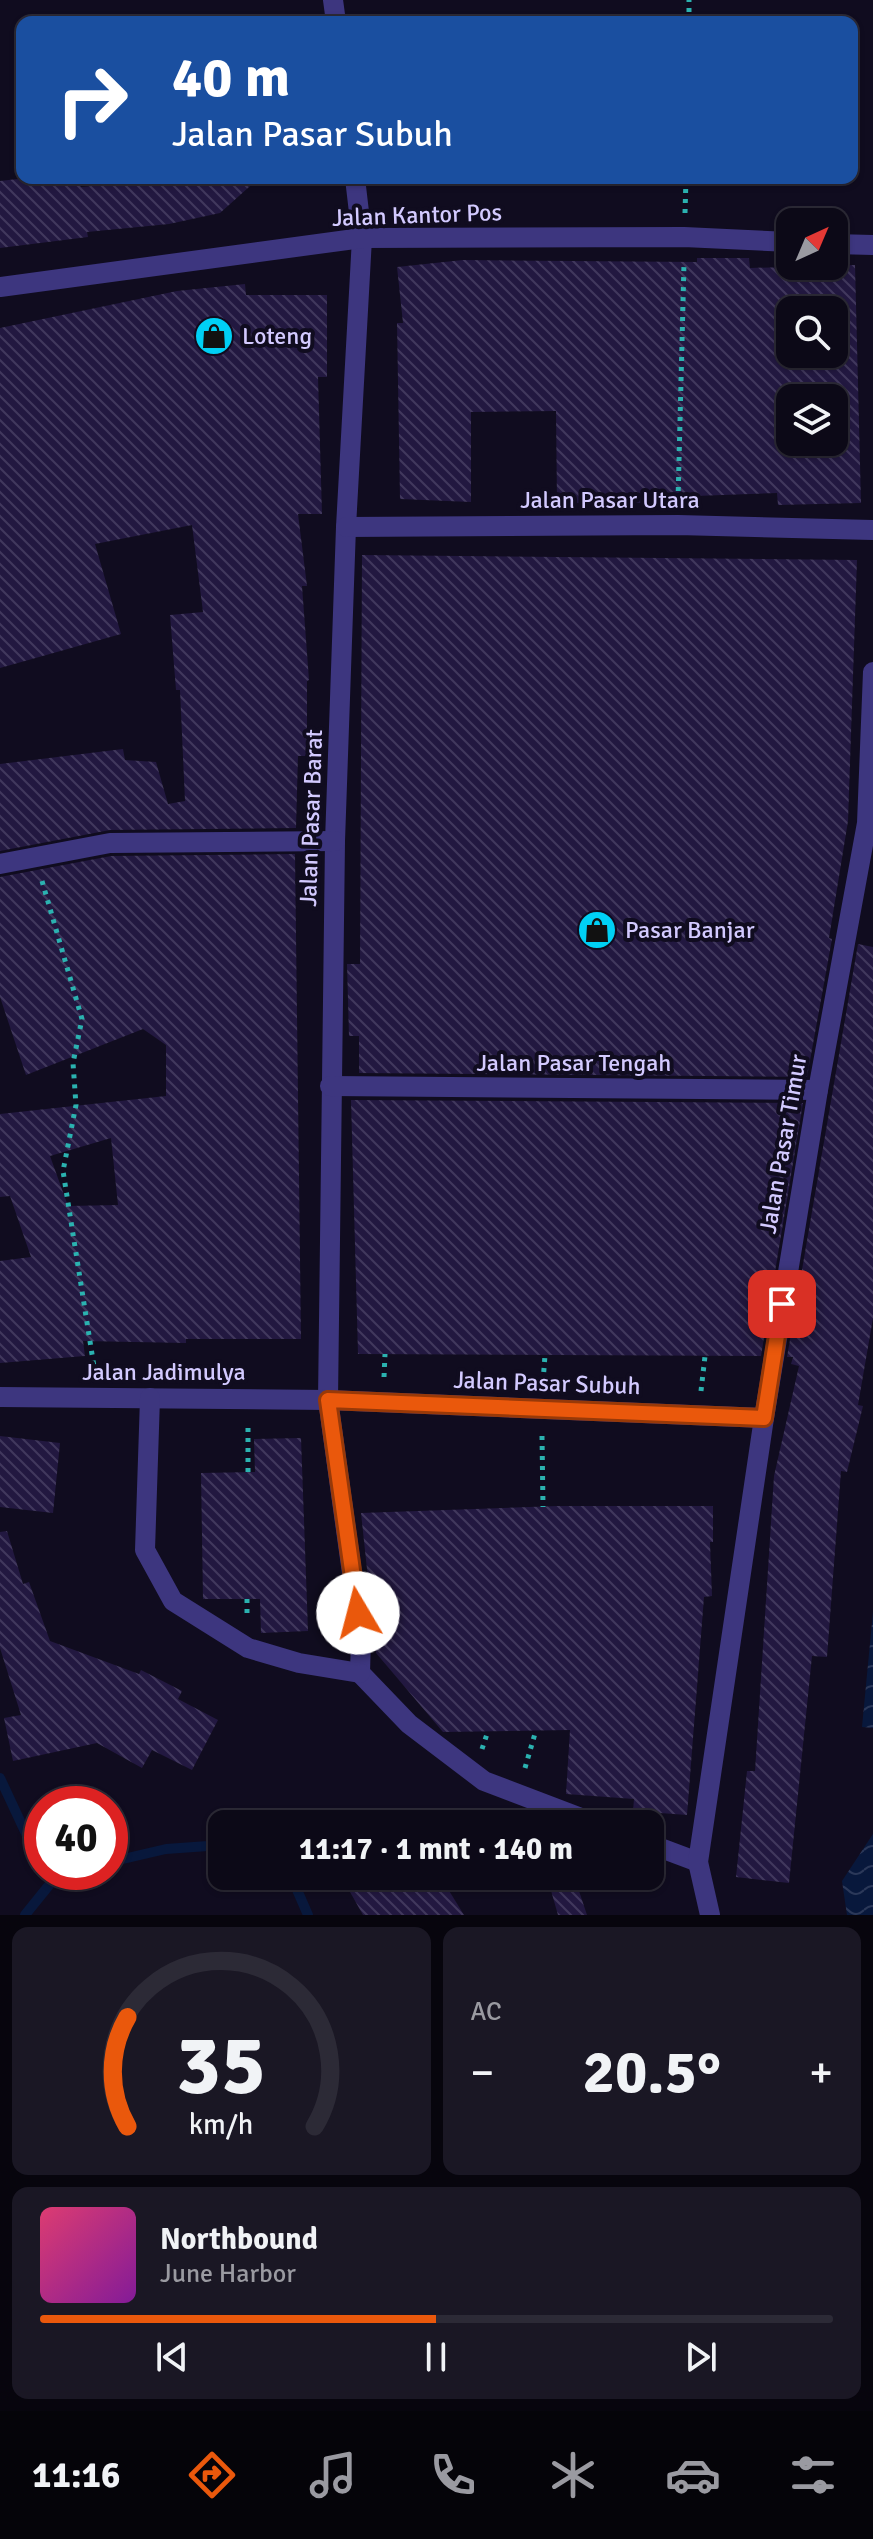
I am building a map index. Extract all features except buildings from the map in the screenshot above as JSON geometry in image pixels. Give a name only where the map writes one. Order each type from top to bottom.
[{"type":"street","name":"Jalan Pasar Barat","points":[[356,184],[362,238],[346,527],[335,841],[328,1400],[361,1638],[360,1673]]},
{"type":"street","name":"Jalan Kantor Pos","points":[[0,287],[362,238],[684,237],[776,241]]},
{"type":"street","points":[[848,244],[873,245]]},
{"type":"street","name":"Jalan Pasar Utara","points":[[346,527],[678,525],[873,530]]},
{"type":"street","name":"Jalan Pasar Timur","points":[[698,1862],[764,1418],[818,1090],[867,823],[873,672]]},
{"type":"street","points":[[0,864],[110,843],[335,841]]},
{"type":"street","name":"Jalan Pasar Tengah","points":[[330,1086],[818,1090]]},
{"type":"street","name":"Jalan Jadimulya","points":[[0,1397],[328,1400]]},
{"type":"street","points":[[150,1398],[145,1550],[173,1601],[248,1648],[299,1663],[360,1673],[409,1724],[484,1781],[560,1810]]},
{"type":"street","name":"Jalan Pasar Subuh","points":[[328,1400],[764,1418]]},
{"type":"street","points":[[664,1849],[698,1862],[709,1914]]},
{"type":"path","points":[[678,525],[684,237]]},
{"type":"path","points":[[35,857],[82,1019],[73,1063],[76,1105],[63,1171],[98,1398]]},
{"type":"path","points":[[248,1472],[249,1399]]},
{"type":"path","points":[[518,1794],[536,1730]]},
{"type":"water","points":[[873,1612],[873,1728],[862,1727]]},
{"type":"water","points":[[873,1834],[873,1915],[847,1915],[842,1881]]},
{"type":"waterway","points":[[0,1778],[24,1829]]},
{"type":"waterway","points":[[128,1858],[166,1849],[208,1846]]},
{"type":"waterway","points":[[25,1915],[45,1890]]},
{"type":"waterway","points":[[297,1890],[308,1915]]},
{"type":"place","name":"Loteng","points":[[214,336]]},
{"type":"place","name":"Pasar Banjar","points":[[597,930]]},
{"type":"route","points":[[358,1613],[328,1400],[764,1418],[782,1304]]}]
